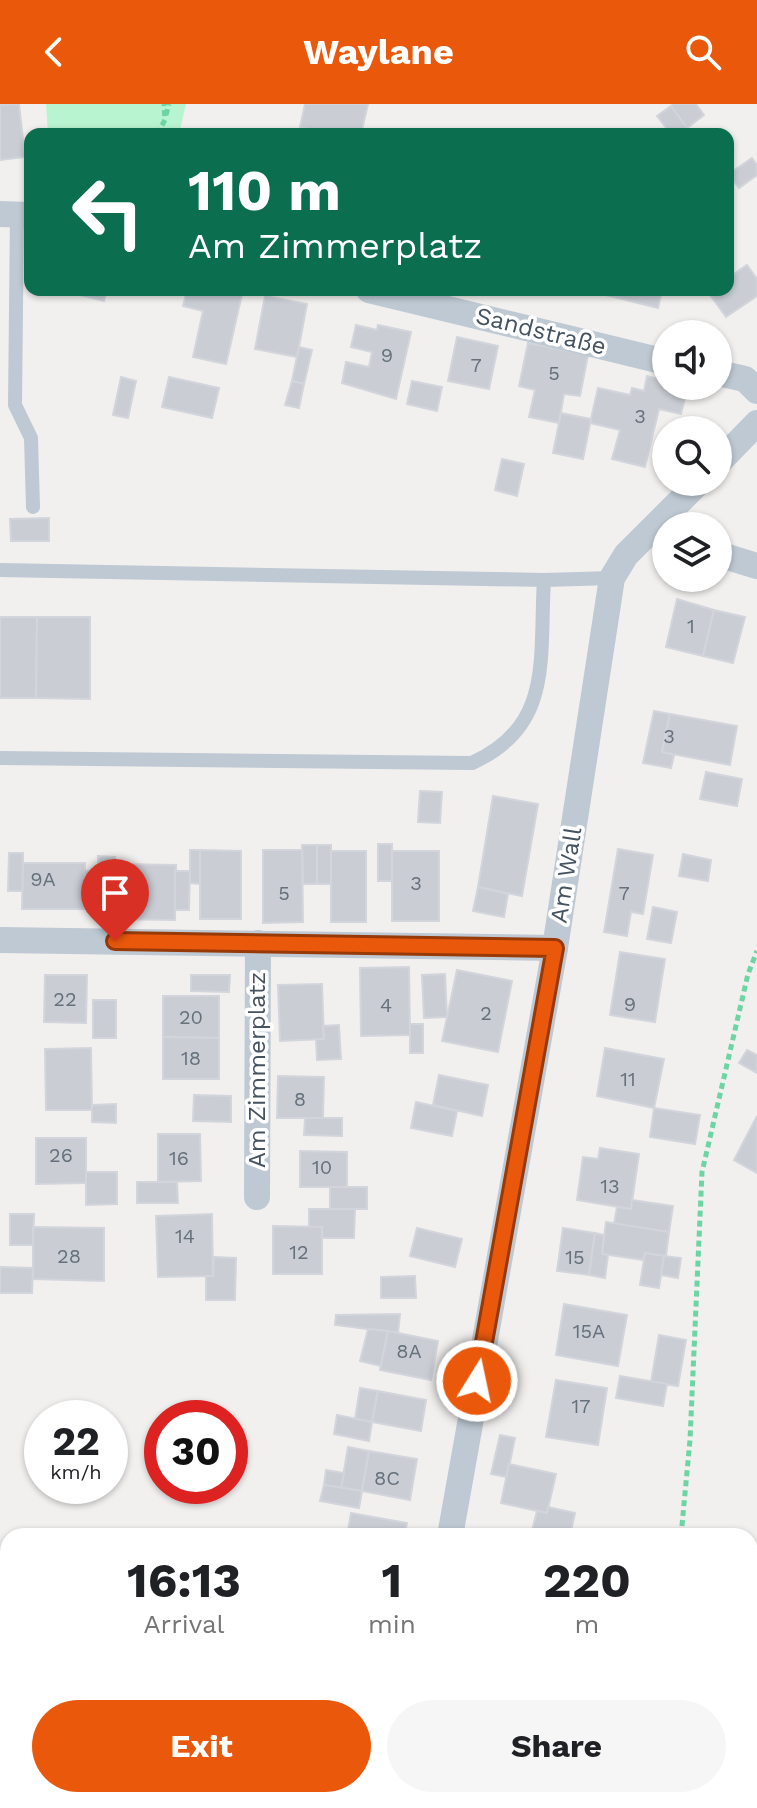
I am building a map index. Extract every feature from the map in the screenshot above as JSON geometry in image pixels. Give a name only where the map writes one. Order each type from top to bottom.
[{"type":"street","name":"Sandstraße","points":[[394,296],[652,359]]},
{"type":"street","points":[[732,376],[745,379],[757,391]]},
{"type":"street","points":[[732,449],[757,423]]},
{"type":"street","name":"Am Wall","points":[[451,1528],[555,948],[612,578],[626,555],[652,536]]},
{"type":"street","points":[[732,558],[757,566]]},
{"type":"street","name":"Am Zimmerplatz","points":[[0,940],[555,948]]},
{"type":"street","name":"Am Zimmerplatz","points":[[257,1197],[258,943]]},
{"type":"lane","points":[[16,214],[15,405],[31,438],[33,507]]},
{"type":"lane","points":[[0,570],[544,580],[612,578]]},
{"type":"lane","points":[[0,758],[472,763],[497,752],[518,732],[531,710],[538,683],[544,580]]},
{"type":"path","points":[[160,128],[165,120],[166,104]]},
{"type":"path","points":[[682,1528],[690,1440],[702,1172],[757,951]]},
{"type":"green space","points":[[46,104],[186,104],[180,128],[48,128]]},
{"type":"building","points":[[19,104],[24,157],[0,160],[0,105]]},
{"type":"building","points":[[305,104],[368,104],[362,128],[300,127]]},
{"type":"building","points":[[696,104],[704,115],[687,128],[671,106]]},
{"type":"building","points":[[671,106],[687,128],[666,128],[657,116]]},
{"type":"building","points":[[752,158],[757,165],[757,175],[739,188],[734,181],[734,171]]},
{"type":"building","points":[[747,265],[757,279],[757,296],[726,317],[711,296],[734,296],[734,274]]},
{"type":"building","points":[[84,296],[105,296],[104,301]]},
{"type":"building","points":[[186,296],[242,296],[226,364],[193,357],[203,311],[183,306]]},
{"type":"building","points":[[265,296],[307,304],[297,357],[255,349]]},
{"type":"building","points":[[610,296],[661,296],[658,308]]},
{"type":"building","points":[[356,325],[377,330],[378,325],[411,332],[396,399],[342,383],[346,362],[369,367],[372,352],[351,347]]},
{"type":"building","points":[[457,337],[498,346],[489,389],[448,381]]},
{"type":"building","points":[[528,343],[588,355],[580,396],[564,394],[559,423],[529,417],[535,390],[519,386]]},
{"type":"building","points":[[299,347],[312,350],[304,384],[292,381]]},
{"type":"building","points":[[647,376],[652,377],[652,400],[685,400],[681,414],[659,409],[657,416],[652,416],[652,438],[645,467],[612,459],[620,430],[590,423],[598,388],[630,395],[632,388],[644,391]]},
{"type":"building","points":[[121,377],[136,381],[128,418],[113,415]]},
{"type":"building","points":[[169,377],[219,388],[212,418],[162,407]]},
{"type":"building","points":[[292,381],[304,384],[299,408],[285,405]]},
{"type":"building","points":[[412,381],[442,387],[437,411],[407,404]]},
{"type":"building","points":[[561,413],[591,419],[583,459],[553,453]]},
{"type":"building","points":[[502,459],[524,464],[517,496],[495,490]]},
{"type":"building","points":[[49,518],[49,541],[11,541],[10,519]]},
{"type":"building","points":[[677,599],[714,610],[703,656],[666,647]]},
{"type":"building","points":[[714,610],[745,617],[733,663],[703,656]]},
{"type":"building","points":[[0,617],[37,617],[36,698],[0,698]]},
{"type":"building","points":[[37,617],[90,617],[90,699],[36,698]]},
{"type":"building","points":[[654,711],[670,714],[662,752],[674,755],[671,768],[643,763]]},
{"type":"building","points":[[670,714],[737,726],[730,765],[662,752]]},
{"type":"building","points":[[706,772],[742,779],[737,806],[700,799]]},
{"type":"building","points":[[420,791],[442,792],[440,823],[418,822]]},
{"type":"building","points":[[493,796],[538,804],[522,896],[478,887]]},
{"type":"building","points":[[378,844],[392,844],[392,881],[378,881]]},
{"type":"building","points":[[302,845],[317,845],[317,884],[303,884]]},
{"type":"building","points":[[317,845],[331,845],[331,884],[317,884]]},
{"type":"building","points":[[618,849],[653,855],[643,914],[631,912],[627,936],[604,932]]},
{"type":"building","points":[[190,850],[200,850],[200,884],[190,883]]},
{"type":"building","points":[[200,850],[241,851],[241,919],[200,919]]},
{"type":"building","points":[[263,850],[302,850],[303,922],[263,923]]},
{"type":"building","points":[[331,851],[366,851],[366,922],[331,922]]},
{"type":"building","points":[[392,851],[439,851],[439,921],[392,921]]},
{"type":"building","points":[[9,853],[23,853],[23,891],[8,891]]},
{"type":"building","points":[[683,854],[711,860],[708,881],[679,876]]},
{"type":"building","points":[[98,856],[115,857],[115,892],[98,892]]},
{"type":"building","points":[[23,863],[85,863],[84,909],[22,909]]},
{"type":"building","points":[[115,864],[176,865],[175,920],[114,919]]},
{"type":"building","points":[[85,871],[98,871],[97,909],[84,909]]},
{"type":"building","points":[[175,871],[190,871],[189,910],[175,910]]},
{"type":"building","points":[[478,887],[508,894],[504,917],[473,911]]},
{"type":"building","points":[[653,907],[677,912],[671,943],[647,939]]},
{"type":"building","points":[[620,952],[665,959],[655,1022],[610,1015]]},
{"type":"building","points":[[409,967],[410,1035],[361,1036],[360,968]]},
{"type":"building","points":[[457,970],[512,981],[498,1052],[442,1041]]},
{"type":"building","points":[[445,974],[447,1017],[424,1018],[422,975]]},
{"type":"building","points":[[45,975],[87,975],[86,1023],[44,1022]]},
{"type":"building","points":[[191,975],[230,975],[229,992],[191,991]]},
{"type":"building","points":[[322,984],[324,1039],[280,1041],[278,985]]},
{"type":"building","points":[[163,996],[219,996],[219,1038],[163,1037]]},
{"type":"building","points":[[93,1000],[116,1000],[116,1038],[93,1038]]},
{"type":"building","points":[[410,1024],[423,1024],[423,1053],[410,1053]]},
{"type":"building","points":[[339,1025],[341,1059],[317,1060],[316,1039],[324,1039],[323,1026]]},
{"type":"building","points":[[163,1037],[219,1038],[219,1079],[163,1079]]},
{"type":"building","points":[[91,1048],[92,1110],[46,1110],[45,1049]]},
{"type":"building","points":[[605,1048],[664,1059],[654,1108],[597,1096]]},
{"type":"building","points":[[747,1050],[757,1055],[757,1073],[739,1063]]},
{"type":"building","points":[[439,1075],[488,1085],[482,1116],[433,1105]]},
{"type":"building","points":[[278,1076],[324,1077],[323,1118],[277,1118]]},
{"type":"building","points":[[194,1095],[231,1096],[231,1122],[193,1121]]},
{"type":"building","points":[[416,1102],[457,1111],[452,1136],[411,1128]]},
{"type":"building","points":[[116,1104],[116,1123],[92,1122],[92,1105]]},
{"type":"building","points":[[654,1108],[700,1115],[695,1144],[650,1137]]},
{"type":"building","points":[[757,1116],[757,1173],[734,1160]]},
{"type":"building","points":[[305,1118],[342,1118],[342,1136],[304,1135]]},
{"type":"building","points":[[158,1134],[200,1134],[201,1181],[158,1182]]},
{"type":"building","points":[[36,1138],[86,1138],[86,1183],[36,1184]]},
{"type":"building","points":[[600,1148],[639,1154],[631,1209],[577,1200],[583,1157],[598,1159]]},
{"type":"building","points":[[300,1151],[347,1152],[347,1187],[300,1187]]},
{"type":"building","points":[[86,1172],[117,1172],[117,1204],[86,1205]]},
{"type":"building","points":[[137,1182],[177,1182],[178,1203],[137,1203]]},
{"type":"building","points":[[330,1187],[367,1187],[367,1209],[330,1209]]},
{"type":"building","points":[[632,1200],[673,1206],[669,1232],[614,1224],[617,1207],[631,1209]]},
{"type":"building","points":[[309,1209],[355,1209],[354,1238],[322,1238],[322,1227],[309,1227]]},
{"type":"building","points":[[10,1214],[34,1214],[33,1245],[10,1245]]},
{"type":"building","points":[[212,1214],[213,1276],[158,1277],[156,1216]]},
{"type":"building","points":[[606,1222],[669,1232],[666,1256],[645,1253],[644,1260],[602,1254]]},
{"type":"building","points":[[273,1226],[322,1227],[322,1274],[273,1274]]},
{"type":"building","points":[[33,1227],[104,1228],[104,1281],[33,1279]]},
{"type":"building","points":[[417,1228],[462,1239],[455,1267],[410,1256]]},
{"type":"building","points":[[563,1228],[595,1233],[589,1275],[557,1271]]},
{"type":"building","points":[[595,1233],[604,1235],[602,1254],[608,1255],[605,1278],[589,1275]]},
{"type":"building","points":[[645,1253],[664,1256],[659,1288],[640,1285]]},
{"type":"building","points":[[664,1256],[681,1258],[678,1278],[661,1275]]},
{"type":"building","points":[[214,1257],[236,1258],[235,1300],[206,1300],[206,1276],[213,1276]]},
{"type":"building","points":[[0,1267],[33,1268],[32,1293],[0,1293]]},
{"type":"building","points":[[415,1276],[416,1298],[381,1298],[381,1277]]},
{"type":"building","points":[[564,1304],[627,1315],[618,1366],[556,1355]]},
{"type":"building","points":[[400,1314],[398,1333],[335,1325],[336,1315]]},
{"type":"building","points":[[368,1329],[388,1331],[381,1366],[360,1361]]},
{"type":"building","points":[[388,1331],[438,1341],[431,1380],[380,1370]]},
{"type":"building","points":[[659,1335],[686,1340],[678,1386],[651,1382]]},
{"type":"building","points":[[620,1376],[667,1384],[663,1406],[616,1398]]},
{"type":"building","points":[[556,1380],[607,1388],[598,1445],[546,1437]]},
{"type":"building","points":[[360,1388],[378,1391],[372,1422],[355,1419]]},
{"type":"building","points":[[378,1391],[426,1400],[421,1431],[372,1422]]},
{"type":"building","points":[[337,1415],[372,1422],[369,1441],[334,1434]]},
{"type":"building","points":[[500,1435],[515,1438],[507,1477],[491,1474]]},
{"type":"building","points":[[348,1447],[369,1451],[362,1491],[341,1488]]},
{"type":"building","points":[[369,1451],[417,1459],[410,1500],[362,1491]]},
{"type":"building","points":[[509,1464],[556,1474],[547,1513],[501,1503]]},
{"type":"building","points":[[326,1470],[344,1473],[341,1488],[324,1485]]},
{"type":"building","points":[[324,1485],[362,1491],[359,1508],[320,1501]]},
{"type":"building","points":[[548,1507],[575,1513],[572,1528],[533,1528],[537,1511],[547,1513]]},
{"type":"building","points":[[351,1513],[407,1523],[406,1528],[348,1528]]},
{"type":"route","points":[[115,941],[555,948],[477,1381]]}]
